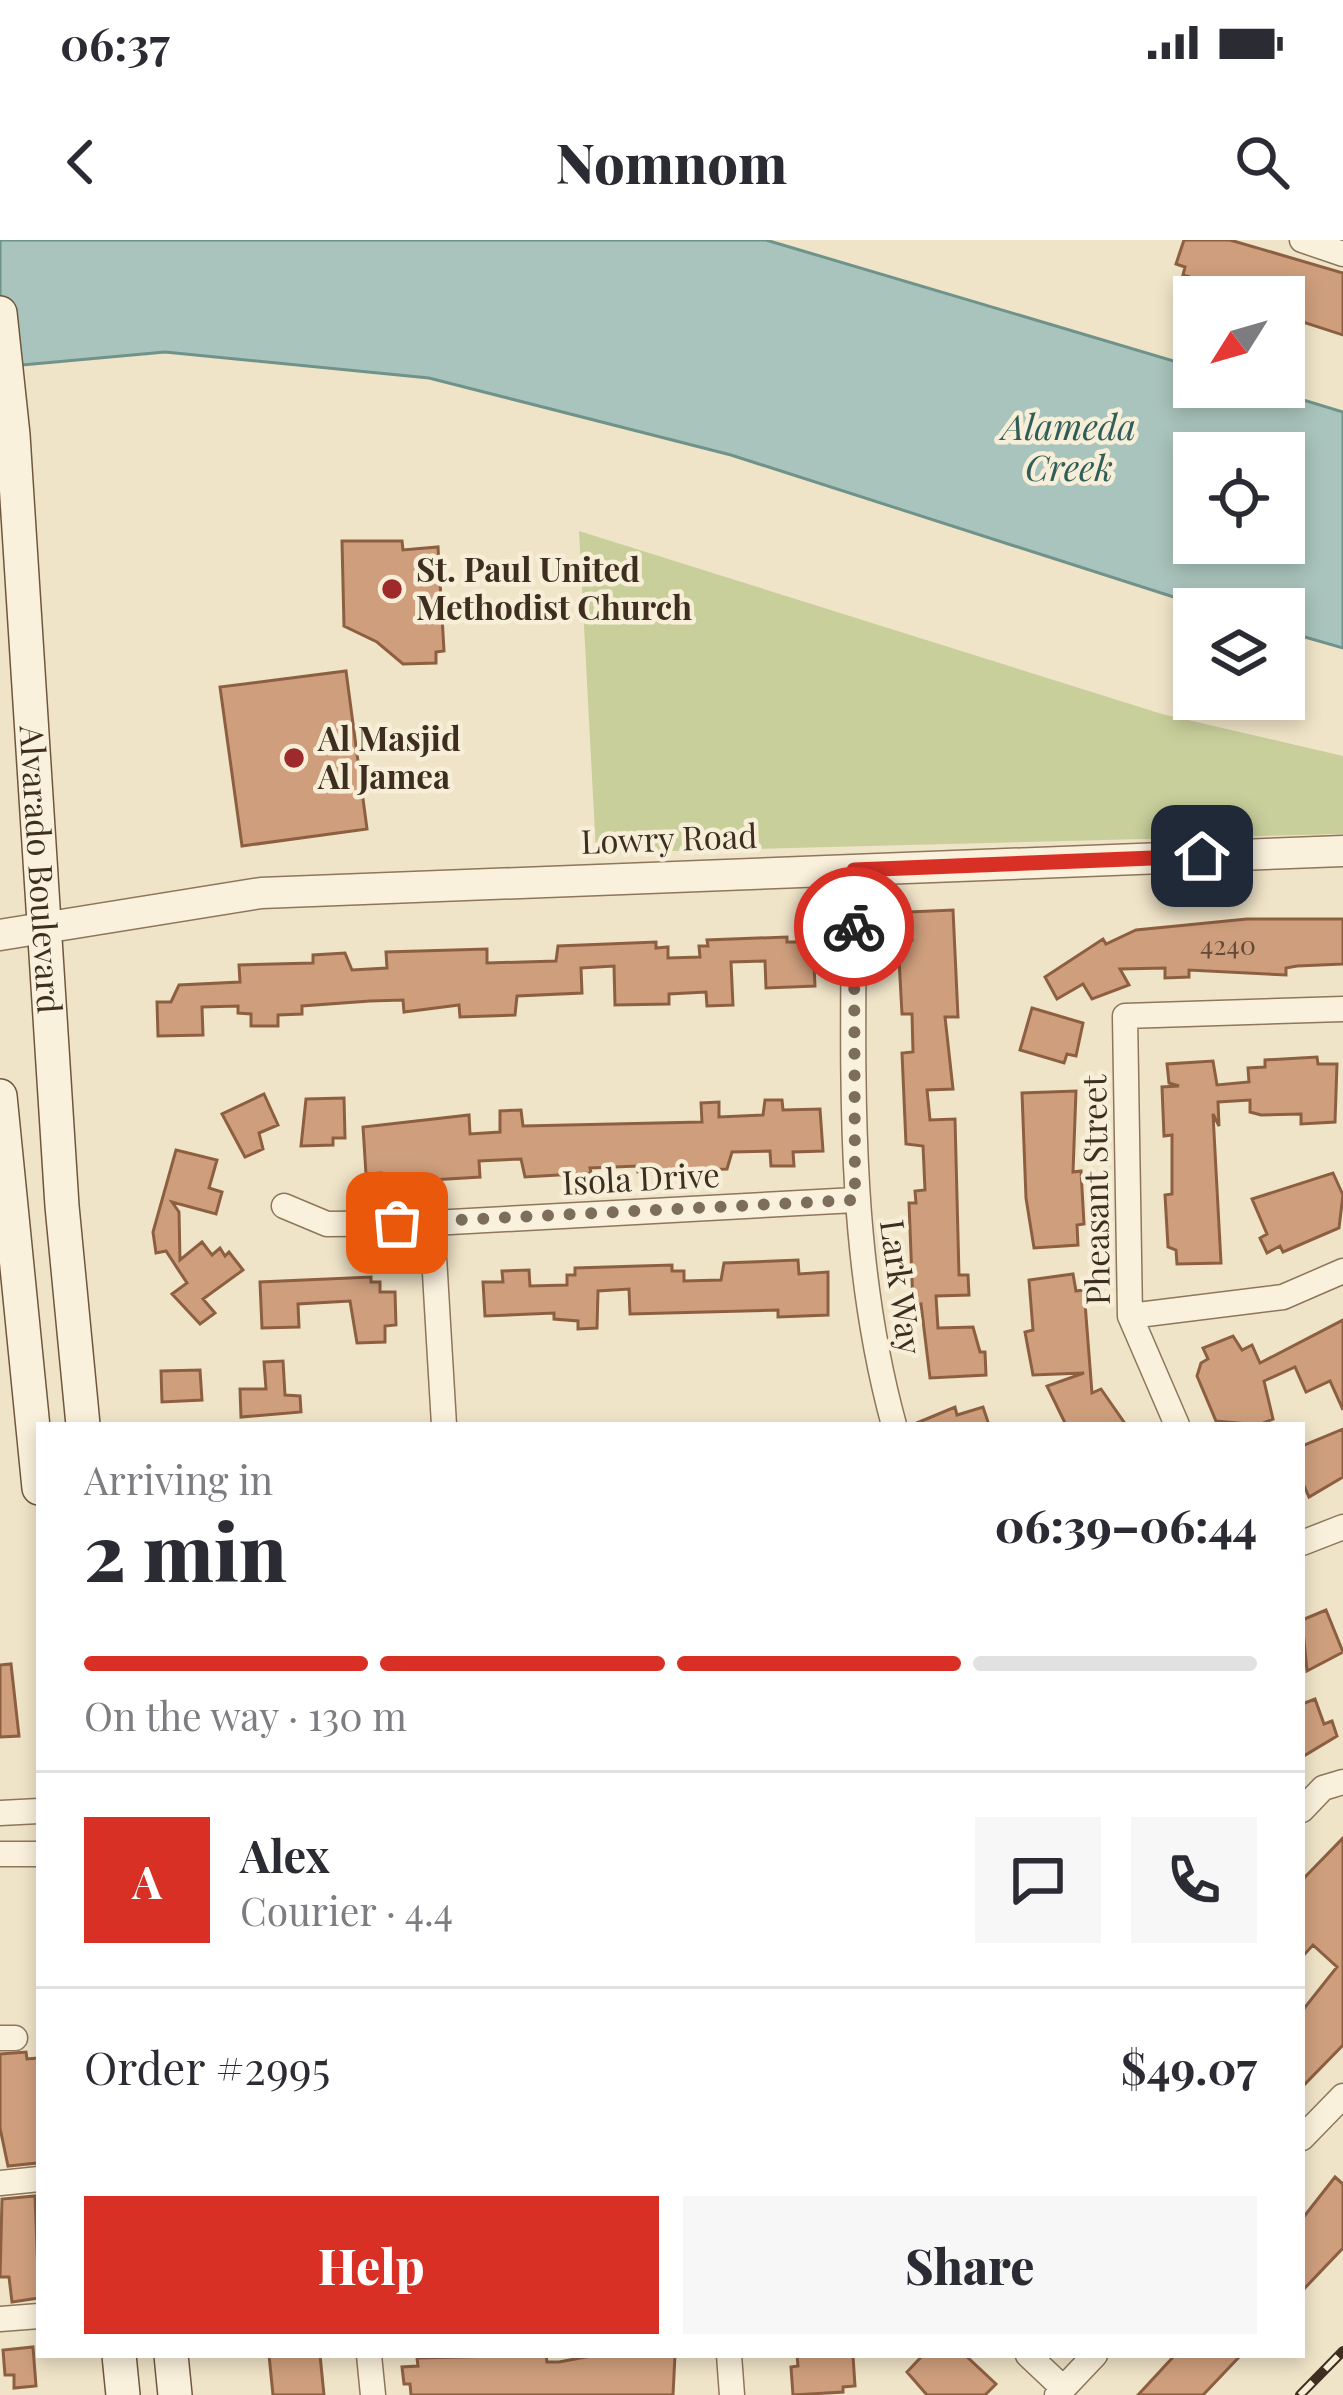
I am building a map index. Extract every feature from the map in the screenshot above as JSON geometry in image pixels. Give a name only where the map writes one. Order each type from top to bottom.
[{"type":"main road","name":"Alvarado Boulevard","points":[[0,313],[13,435],[44,932],[83,1422]]},
{"type":"main road","points":[[0,1096],[36,1458]]},
{"type":"main road","points":[[119,2358],[123,2395]]},
{"type":"main road","points":[[171,2358],[175,2395]]},
{"type":"street","points":[[1302,240],[1343,254]]},
{"type":"street","name":"Lowry Road","points":[[0,935],[44,932],[261,893],[1343,851]]},
{"type":"street","name":"Lark Way","points":[[854,870],[855,1200],[873,1347],[893,1422]]},
{"type":"street","name":"Pheasant Street","points":[[1177,1422],[1130,1316],[1125,1016],[1343,1009]]},
{"type":"street","name":"Isola Drive","points":[[284,1206],[327,1224],[432,1223],[855,1200]]},
{"type":"street","points":[[432,1223],[444,1422]]},
{"type":"street","points":[[1130,1316],[1283,1297],[1343,1271]]},
{"type":"street","points":[[1305,1542],[1343,1526]]},
{"type":"street","points":[[1305,1807],[1323,1788],[1343,1782]]},
{"type":"street","points":[[0,1813],[36,1811]]},
{"type":"street","points":[[0,1854],[36,1853]]},
{"type":"street","points":[[1305,2135],[1343,2096]]},
{"type":"street","points":[[0,2183],[36,2179]]},
{"type":"street","points":[[0,2320],[36,2316]]},
{"type":"street","points":[[369,2358],[373,2395]]},
{"type":"street","points":[[729,2358],[733,2395]]},
{"type":"street","points":[[1031,2358],[1060,2392],[1092,2358]]},
{"type":"green space","points":[[579,531],[1173,720],[1343,756],[1343,834],[596,853]]},
{"type":"water","name":"Alameda Creek","points":[[0,240],[766,240],[1173,361],[1173,408],[1305,408],[1305,400],[1343,412],[1343,648],[1305,637],[1305,588],[1173,588],[1173,597],[731,455],[429,378],[165,352],[0,367]]},
{"type":"building","points":[[1184,240],[1230,240],[1343,273],[1343,335],[1305,323],[1305,276],[1186,276],[1185,267],[1176,264]]},
{"type":"building","name":"St. Paul United Methodist Church","points":[[342,541],[402,541],[403,550],[438,547],[444,651],[436,652],[436,663],[403,664],[377,642],[344,626]]},
{"type":"building","name":"Al Masjid Al Jamea","points":[[346,671],[367,829],[242,846],[220,687]]},
{"type":"building","points":[[953,910],[958,1017],[945,1017],[953,1089],[927,1090],[930,1120],[955,1119],[959,1275],[968,1275],[969,1295],[936,1296],[938,1328],[973,1327],[980,1352],[985,1352],[986,1375],[930,1378],[921,1304],[913,1305],[909,1203],[916,1203],[915,1191],[925,1190],[923,1146],[906,1144],[902,1053],[913,1052],[912,1014],[902,1014],[898,941],[912,940],[910,912]]},
{"type":"building","points":[[1247,919],[1343,919],[1343,964],[1286,968],[1286,975],[1189,970],[1189,977],[1165,978],[1165,968],[1120,969],[1129,985],[1092,999],[1083,984],[1057,999],[1045,977],[1103,939],[1106,944],[1136,930]]},
{"type":"building","points":[[787,937],[787,942],[813,942],[815,986],[766,988],[765,961],[731,962],[733,1005],[707,1006],[706,992],[669,994],[669,1004],[615,1005],[614,966],[581,968],[582,993],[517,996],[515,1015],[460,1017],[459,1005],[404,1012],[403,1000],[370,1001],[302,1006],[302,1014],[278,1015],[278,1026],[251,1026],[251,1014],[238,1013],[238,1006],[202,1007],[203,1035],[158,1036],[157,1002],[171,1002],[179,985],[240,982],[239,965],[313,963],[313,955],[345,953],[352,970],[387,968],[386,952],[487,949],[487,963],[556,961],[558,946],[656,942],[656,948],[668,947],[668,958],[700,957],[699,946],[708,946],[707,940]]},
{"type":"building","points":[[1032,1008],[1083,1023],[1076,1056],[1067,1054],[1064,1063],[1020,1050]]},
{"type":"building","points":[[1317,1057],[1318,1064],[1337,1064],[1335,1122],[1301,1124],[1301,1114],[1250,1112],[1250,1100],[1218,1102],[1219,1126],[1213,1114],[1221,1263],[1177,1264],[1176,1250],[1168,1247],[1165,1195],[1172,1194],[1172,1135],[1164,1136],[1162,1087],[1179,1086],[1169,1083],[1167,1064],[1213,1061],[1217,1085],[1249,1082],[1248,1068],[1265,1067],[1265,1060]]},
{"type":"building","points":[[1076,1091],[1073,1172],[1081,1171],[1084,1224],[1077,1225],[1078,1245],[1034,1248],[1026,1198],[1022,1093]]},
{"type":"building","points":[[264,1094],[278,1125],[259,1133],[263,1149],[245,1157],[222,1114]]},
{"type":"building","points":[[344,1098],[345,1138],[333,1138],[333,1145],[301,1146],[306,1099]]},
{"type":"building","points":[[765,1100],[782,1100],[783,1110],[820,1109],[823,1151],[793,1152],[794,1166],[771,1166],[770,1151],[732,1152],[727,1169],[638,1172],[638,1166],[525,1177],[521,1159],[479,1161],[480,1177],[382,1183],[381,1173],[366,1174],[363,1127],[469,1115],[470,1134],[500,1132],[500,1111],[521,1110],[523,1126],[702,1122],[701,1103],[719,1102],[719,1117],[763,1115]]},
{"type":"building","points":[[176,1150],[217,1160],[209,1188],[222,1192],[216,1214],[172,1202],[179,1212],[180,1260],[202,1242],[212,1255],[220,1248],[225,1256],[229,1252],[243,1270],[203,1299],[215,1313],[200,1324],[172,1294],[187,1283],[166,1251],[156,1253],[153,1232]]},
{"type":"building","points":[[1333,1173],[1343,1195],[1339,1228],[1283,1252],[1280,1246],[1267,1253],[1260,1238],[1267,1234],[1252,1199]]},
{"type":"building","points":[[798,1260],[799,1274],[828,1272],[828,1315],[778,1317],[778,1310],[630,1314],[629,1289],[598,1291],[597,1328],[578,1329],[578,1321],[554,1319],[554,1313],[485,1316],[483,1282],[503,1282],[502,1271],[529,1270],[530,1286],[567,1285],[567,1275],[575,1275],[575,1268],[672,1265],[672,1271],[684,1271],[684,1281],[721,1280],[724,1263]]},
{"type":"building","points":[[1073,1274],[1076,1291],[1084,1290],[1092,1393],[1101,1389],[1124,1422],[1065,1422],[1047,1386],[1084,1373],[1033,1375],[1025,1332],[1033,1330],[1029,1280]]},
{"type":"building","points":[[371,1277],[371,1282],[380,1282],[380,1292],[395,1292],[396,1325],[385,1326],[385,1342],[357,1343],[350,1301],[298,1304],[299,1327],[262,1328],[260,1282]]},
{"type":"building","points":[[1343,1320],[1343,1410],[1330,1381],[1306,1392],[1295,1367],[1264,1381],[1273,1419],[1216,1421],[1197,1376],[1201,1363],[1208,1359],[1203,1348],[1233,1336],[1242,1350],[1252,1345],[1260,1363]]},
{"type":"building","points":[[283,1361],[285,1395],[300,1396],[301,1412],[241,1417],[240,1389],[266,1389],[264,1362]]},
{"type":"building","points":[[200,1370],[202,1400],[162,1402],[161,1371]]},
{"type":"building","points":[[955,1407],[957,1415],[983,1407],[988,1422],[919,1422]]},
{"type":"building","points":[[1343,1429],[1343,1477],[1309,1497],[1305,1488],[1305,1445]]},
{"type":"building","points":[[1326,1610],[1343,1652],[1307,1671],[1305,1651],[1305,1619]]},
{"type":"building","points":[[11,1664],[19,1736],[0,1737],[0,1665]]},
{"type":"building","points":[[1315,1699],[1324,1724],[1332,1721],[1337,1736],[1305,1755],[1305,1703]]},
{"type":"building","points":[[1343,1838],[1343,2045],[1305,2084],[1305,2007],[1337,1967],[1313,1945],[1305,1954],[1305,1877]]},
{"type":"building","points":[[26,2052],[27,2059],[36,2058],[36,2163],[8,2166],[0,2128],[0,2054]]},
{"type":"building","points":[[1335,2177],[1343,2184],[1343,2248],[1305,2288],[1305,2215]]},
{"type":"building","points":[[35,2196],[36,2298],[12,2302],[9,2277],[0,2277],[2,2199]]},
{"type":"building","points":[[33,2347],[36,2386],[14,2388],[14,2375],[5,2375],[3,2350]]},
{"type":"building","points":[[269,2358],[320,2358],[324,2395],[273,2395]]},
{"type":"building","points":[[417,2358],[546,2358],[547,2362],[559,2362],[675,2358],[673,2395],[411,2395],[402,2367],[418,2366]]},
{"type":"building","points":[[797,2358],[853,2358],[855,2386],[843,2387],[843,2392],[793,2395],[791,2367],[798,2366]]},
{"type":"building","points":[[920,2358],[968,2358],[996,2384],[985,2395],[927,2395],[907,2372]]},
{"type":"building","points":[[1172,2358],[1238,2358],[1203,2395],[1138,2395]]},
{"type":"railway","points":[[1300,2395],[1343,2351]]},
{"type":"way so far","points":[[397,1223],[855,1200],[854,927]]},
{"type":"place","name":"St. Paul United Methodist Church","points":[[392,589]]},
{"type":"place","name":"Al Masjid Al Jamea","points":[[294,758]]},
{"type":"route","points":[[854,927],[854,870],[1202,856]]}]
